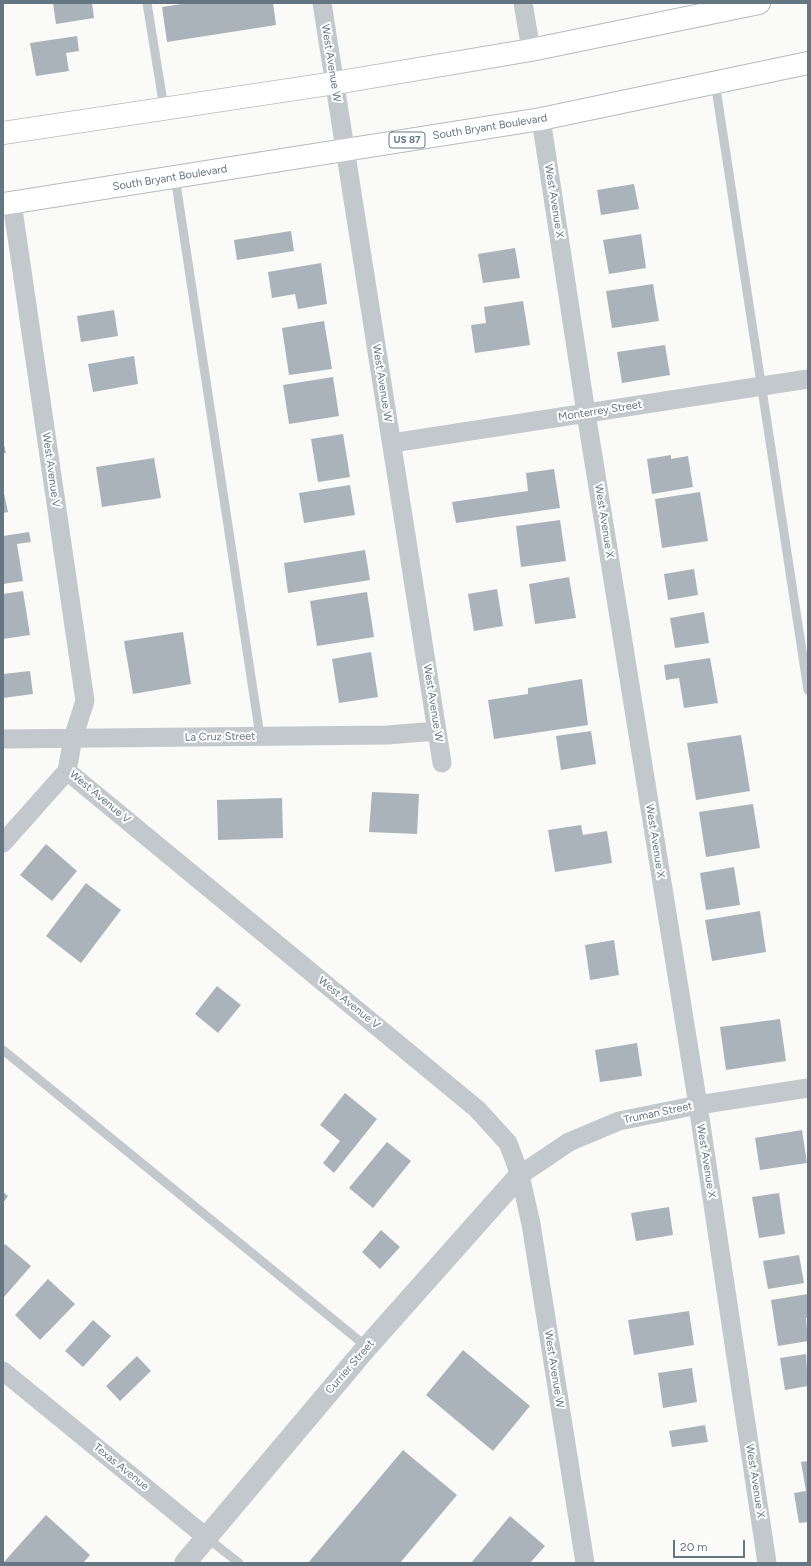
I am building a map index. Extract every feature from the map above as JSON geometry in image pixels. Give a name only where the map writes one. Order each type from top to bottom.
[{"type":"main road","points":[[3,132],[334,83],[531,50],[706,8],[759,3]]},
{"type":"main road","name":"South Bryant Boulevard","points":[[7,203],[541,119],[808,63]]},
{"type":"street","name":"West Avenue W","points":[[322,3],[442,763]]},
{"type":"street","points":[[523,3],[531,50]]},
{"type":"street","name":"West Avenue X","points":[[541,119],[586,413],[698,1105],[767,1563]]},
{"type":"street","name":"West Avenue V","points":[[7,203],[85,701],[73,738],[67,770],[477,1109],[508,1143],[520,1175]]},
{"type":"street","name":"Monterrey Street","points":[[392,443],[808,379]]},
{"type":"street","name":"La Cruz Street","points":[[3,739],[387,735],[437,731]]},
{"type":"street","points":[[3,843],[67,770]]},
{"type":"street","name":"Truman Street","points":[[520,1175],[569,1142],[619,1121],[698,1105],[808,1088]]},
{"type":"street","name":"West Avenue W","points":[[520,1175],[532,1224],[585,1563]]},
{"type":"street","name":"Currier Street","points":[[186,1563],[206,1537],[367,1347],[520,1175]]},
{"type":"street","name":"Texas Avenue","points":[[3,1371],[206,1537]]},
{"type":"lane","points":[[147,3],[164,108]]},
{"type":"lane","points":[[715,82],[808,690]]},
{"type":"lane","points":[[175,177],[260,736]]},
{"type":"lane","points":[[3,1050],[367,1347]]},
{"type":"lane","name":"Texas Avenue","points":[[206,1537],[239,1563]]},
{"type":"building","points":[[53,3],[92,3],[94,18],[56,24]]},
{"type":"building","points":[[188,3],[273,3],[276,25],[167,42],[162,7]]},
{"type":"building","points":[[77,36],[79,51],[66,53],[69,71],[36,76],[30,43]]},
{"type":"building","points":[[634,184],[639,209],[601,215],[597,190]]},
{"type":"building","points":[[291,231],[294,251],[237,260],[234,240]]},
{"type":"building","points":[[641,234],[646,268],[609,274],[603,240]]},
{"type":"building","points":[[515,248],[520,278],[483,283],[478,254]]},
{"type":"building","points":[[321,263],[327,304],[298,309],[295,294],[272,298],[268,272]]},
{"type":"building","points":[[653,284],[659,321],[612,328],[606,291]]},
{"type":"building","points":[[523,301],[530,345],[475,353],[471,325],[486,323],[484,307]]},
{"type":"building","points":[[114,310],[118,336],[81,342],[77,316]]},
{"type":"building","points":[[324,321],[332,369],[289,375],[282,328]]},
{"type":"building","points":[[665,345],[670,375],[622,383],[617,352]]},
{"type":"building","points":[[134,356],[138,384],[93,392],[88,364]]},
{"type":"building","points":[[333,377],[339,416],[289,424],[283,385]]},
{"type":"building","points":[[343,434],[350,477],[318,482],[311,439]]},
{"type":"building","points":[[3,441],[6,453],[3,453]]},
{"type":"building","points":[[671,455],[671,459],[688,456],[693,487],[652,494],[647,459]]},
{"type":"building","points":[[154,458],[161,498],[102,507],[96,467]]},
{"type":"building","points":[[554,469],[560,508],[456,523],[452,502],[528,491],[526,473]]},
{"type":"building","points":[[350,485],[355,515],[304,523],[299,493]]},
{"type":"building","points":[[3,489],[8,512],[3,513]]},
{"type":"building","points":[[700,492],[708,541],[662,548],[655,499]]},
{"type":"building","points":[[560,520],[566,561],[521,567],[516,526]]},
{"type":"building","points":[[29,532],[31,542],[17,544],[23,581],[3,584],[3,536]]},
{"type":"building","points":[[365,550],[370,580],[288,593],[284,563]]},
{"type":"building","points":[[694,569],[698,595],[668,600],[664,574]]},
{"type":"building","points":[[569,577],[576,618],[535,624],[529,584]]},
{"type":"building","points":[[497,589],[503,626],[474,631],[468,594]]},
{"type":"building","points":[[23,591],[30,635],[3,639],[3,594]]},
{"type":"building","points":[[367,592],[374,637],[317,646],[310,601]]},
{"type":"building","points":[[704,612],[709,643],[675,648],[670,618]]},
{"type":"building","points":[[183,632],[191,684],[133,694],[124,641]]},
{"type":"building","points":[[371,652],[378,697],[339,703],[332,659]]},
{"type":"building","points":[[710,658],[718,703],[684,708],[679,678],[666,680],[664,665]]},
{"type":"building","points":[[30,671],[33,694],[3,698],[3,674]]},
{"type":"building","points":[[582,679],[588,725],[494,739],[488,700],[528,694],[528,688]]},
{"type":"building","points":[[591,731],[596,764],[561,770],[556,736]]},
{"type":"building","points":[[741,735],[750,791],[696,800],[687,743]]},
{"type":"building","points":[[372,792],[419,794],[417,834],[369,832]]},
{"type":"building","points":[[282,798],[283,838],[218,840],[217,800]]},
{"type":"building","points":[[753,804],[760,848],[706,857],[699,812]]},
{"type":"building","points":[[581,825],[583,835],[607,831],[612,863],[555,872],[548,830]]},
{"type":"building","points":[[46,844],[77,871],[52,901],[20,875]]},
{"type":"building","points":[[734,867],[740,905],[706,910],[700,873]]},
{"type":"building","points":[[86,883],[121,910],[81,963],[46,936]]},
{"type":"building","points":[[760,911],[766,952],[712,961],[705,920]]},
{"type":"building","points":[[614,940],[619,975],[590,980],[585,945]]},
{"type":"building","points":[[217,986],[241,1005],[218,1033],[195,1014]]},
{"type":"building","points":[[780,1019],[786,1061],[726,1070],[720,1027]]},
{"type":"building","points":[[637,1043],[642,1076],[600,1082],[595,1050]]},
{"type":"building","points":[[345,1093],[377,1119],[334,1173],[323,1163],[340,1141],[320,1125]]},
{"type":"building","points":[[802,1130],[807,1163],[760,1170],[755,1138]]},
{"type":"building","points":[[387,1142],[411,1161],[373,1208],[349,1188]]},
{"type":"building","points":[[3,1192],[8,1196],[3,1203]]},
{"type":"building","points":[[779,1193],[785,1234],[759,1238],[752,1197]]},
{"type":"building","points":[[669,1207],[673,1235],[636,1241],[631,1213]]},
{"type":"building","points":[[381,1230],[400,1247],[380,1269],[362,1252]]},
{"type":"building","points":[[5,1244],[31,1266],[4,1297],[3,1246]]},
{"type":"building","points":[[799,1255],[804,1283],[768,1289],[763,1261]]},
{"type":"building","points":[[48,1279],[75,1304],[40,1340],[15,1315]]},
{"type":"building","points":[[808,1294],[808,1317],[806,1318],[808,1341],[778,1346],[771,1300]]},
{"type":"building","points":[[689,1311],[694,1345],[634,1355],[628,1320]]},
{"type":"building","points":[[93,1320],[111,1336],[83,1367],[65,1351]]},
{"type":"building","points":[[463,1350],[530,1406],[493,1451],[426,1395]]},
{"type":"building","points":[[806,1354],[808,1386],[785,1390],[780,1358]]},
{"type":"building","points":[[137,1356],[151,1371],[120,1401],[106,1386]]},
{"type":"building","points":[[692,1368],[697,1402],[663,1408],[658,1373]]},
{"type":"building","points":[[705,1425],[708,1442],[672,1447],[669,1431]]},
{"type":"building","points":[[403,1450],[457,1495],[400,1563],[308,1563]]},
{"type":"building","points":[[808,1461],[808,1522],[799,1523],[794,1493],[806,1491],[801,1462]]},
{"type":"building","points":[[46,1515],[90,1555],[83,1563],[3,1563]]},
{"type":"building","points":[[510,1516],[545,1546],[530,1563],[471,1563]]}]
